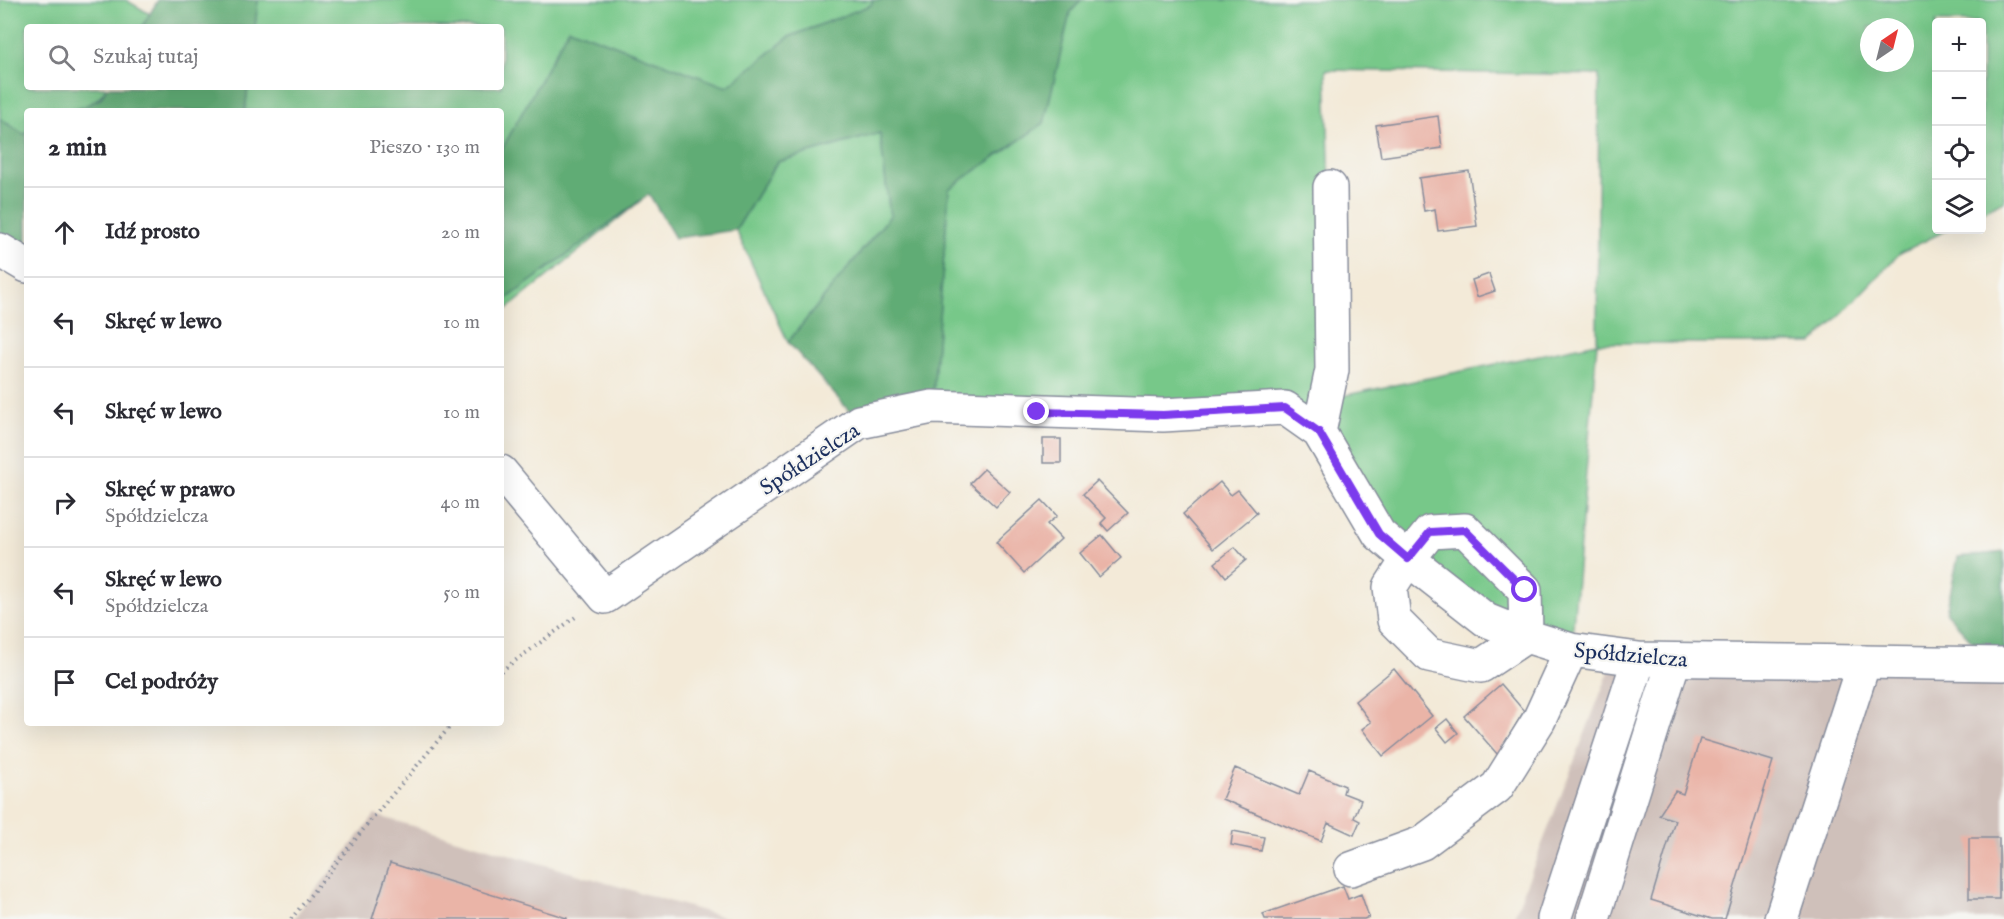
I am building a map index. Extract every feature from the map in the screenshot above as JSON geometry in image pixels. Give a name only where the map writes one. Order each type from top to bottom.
[{"type":"street","points":[[1319,432],[1332,370],[1330,187]]},
{"type":"street","points":[[0,250],[24,264]]},
{"type":"street","name":"Spółdzielcza","points":[[605,597],[859,422],[932,407],[1163,415],[1285,408],[1319,432],[1379,534],[1486,620],[1526,636],[1571,650],[1639,659],[2004,664]]},
{"type":"street","points":[[504,476],[605,597]]},
{"type":"street","points":[[1465,530],[1525,590],[1526,636],[1481,666],[1429,655],[1394,620],[1390,587],[1408,559],[1430,532],[1465,530]]},
{"type":"street","points":[[1351,869],[1422,843],[1497,787],[1539,720],[1571,650]]},
{"type":"street","points":[[1554,919],[1639,659]]},
{"type":"street","points":[[1593,919],[1674,660]]},
{"type":"street","points":[[1780,919],[1864,662]]},
{"type":"path","points":[[504,669],[605,597]]},
{"type":"path","points":[[291,919],[450,726]]},
{"type":"shaded area","points":[[1615,656],[2004,664],[2004,919],[1513,919]]},
{"type":"shaded area","points":[[375,815],[730,919],[293,919]]},
{"type":"green space","points":[[0,0],[126,0],[150,14],[144,24],[24,24],[24,90],[105,90],[92,103],[79,108],[24,108],[24,134],[0,119]]},
{"type":"green space","points":[[158,0],[258,0],[255,24],[144,24]]},
{"type":"green space","points":[[258,0],[873,0],[871,5],[789,37],[727,87],[569,28],[504,146],[504,108],[245,108],[248,90],[504,90],[504,24],[255,24]]},
{"type":"green space","points":[[873,0],[1081,0],[1070,13],[1044,123],[949,189],[932,407],[859,422],[788,342],[890,216],[880,133],[777,162],[736,230],[675,238],[649,194],[504,301],[504,146],[569,28],[727,87],[789,37],[871,5]]},
{"type":"green space","points":[[1081,0],[2004,0],[2004,201],[1986,210],[1986,18],[1932,18],[1932,234],[1939,234],[1900,253],[1813,343],[1597,343],[1571,650],[1408,559],[1285,408],[932,407],[949,189],[1044,123],[1070,13]],"holes":[[[1326,70],[1599,75],[1597,343],[1327,399],[1330,187]]]},
{"type":"green space","points":[[105,90],[248,90],[245,108],[80,108],[100,99]]},
{"type":"green space","points":[[0,119],[24,134],[24,264],[0,250]]},
{"type":"green space","points":[[880,133],[890,216],[788,342],[736,230],[777,162]]},
{"type":"green space","points":[[649,194],[504,312],[504,301]]},
{"type":"green space","points":[[2004,552],[2004,664],[1993,664],[1946,613],[1958,557]]},
{"type":"building","points":[[1438,116],[1442,148],[1381,157],[1376,125]]},
{"type":"building","points":[[1469,171],[1477,226],[1438,231],[1435,209],[1424,211],[1419,178]]},
{"type":"building","points":[[1489,274],[1495,291],[1477,297],[1472,280]]},
{"type":"building","points":[[1043,439],[1061,439],[1061,463],[1043,463]]},
{"type":"building","points":[[984,469],[1010,492],[996,507],[970,483]]},
{"type":"building","points":[[1097,481],[1128,513],[1108,531],[1101,523],[1106,518],[1083,494]]},
{"type":"building","points":[[1220,482],[1231,495],[1238,490],[1257,513],[1213,549],[1183,514]]},
{"type":"building","points":[[1042,500],[1057,516],[1047,524],[1061,539],[1024,573],[996,542]]},
{"type":"building","points":[[1102,535],[1121,558],[1099,577],[1080,553]]},
{"type":"building","points":[[1235,547],[1246,560],[1226,577],[1215,563]]},
{"type":"building","points":[[1394,669],[1432,716],[1383,756],[1362,729],[1371,722],[1355,701]]},
{"type":"building","points":[[1501,684],[1524,711],[1498,755],[1464,716]]},
{"type":"building","points":[[1447,719],[1458,733],[1447,742],[1436,728]]},
{"type":"building","points":[[1700,739],[1773,761],[1725,919],[1712,919],[1651,900],[1675,820],[1659,815],[1675,791],[1683,794]]},
{"type":"building","points":[[1235,768],[1299,795],[1309,771],[1345,786],[1343,793],[1361,800],[1354,818],[1360,821],[1354,835],[1328,823],[1321,841],[1222,799]]},
{"type":"building","points":[[1233,831],[1264,837],[1261,851],[1231,845]]},
{"type":"building","points":[[1969,838],[1999,838],[1999,899],[1969,899]]},
{"type":"building","points":[[390,863],[567,918],[567,919],[372,919]]},
{"type":"building","points":[[1343,886],[1348,899],[1361,894],[1369,917],[1364,919],[1265,919],[1263,914]]},
{"type":"route","points":[[1037,412],[1163,415],[1285,408],[1319,432],[1379,534],[1408,559],[1430,532],[1465,530],[1525,590]]}]
